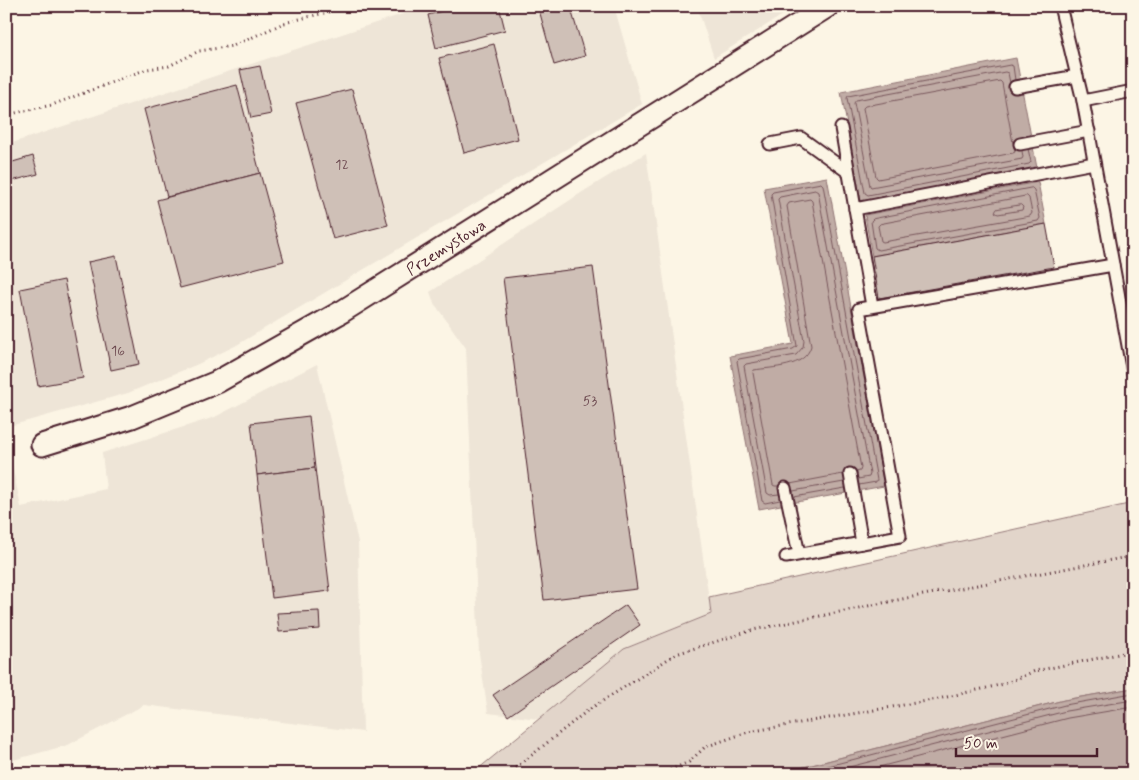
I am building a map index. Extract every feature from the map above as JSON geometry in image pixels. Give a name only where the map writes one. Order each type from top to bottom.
[{"type":"street","name":"Przemysłowa","points":[[42,445],[132,417],[217,382],[343,311],[828,6]]},
{"type":"lane","points":[[1060,6],[1083,101],[1133,373]]},
{"type":"lane","points":[[1015,87],[1077,76]]},
{"type":"lane","points":[[1083,101],[1133,92]]},
{"type":"lane","points":[[841,128],[872,306]]},
{"type":"lane","points":[[1020,144],[1089,132]]},
{"type":"lane","points":[[770,144],[801,138],[848,172]]},
{"type":"lane","points":[[855,209],[1094,163]]},
{"type":"lane","points":[[786,557],[900,536],[859,309],[1113,265]]},
{"type":"lane","points":[[850,474],[862,543]]},
{"type":"lane","points":[[785,488],[799,554]]},
{"type":"path","points":[[6,115],[52,105],[147,69],[169,66],[199,51],[233,46],[284,23],[328,12],[340,6]]},
{"type":"path","points":[[508,774],[587,712],[676,654],[753,630],[902,599],[1133,556]]},
{"type":"path","points":[[661,774],[689,762],[706,747],[748,732],[938,699],[1004,684],[1035,671],[1133,651]]},
{"type":"shaded area","points":[[427,6],[614,6],[642,104],[235,346],[198,364],[128,393],[6,427],[6,145]]},
{"type":"shaded area","points":[[697,6],[797,6],[714,58]]},
{"type":"shaded area","points":[[646,153],[711,614],[624,649],[539,719],[488,713],[479,653],[466,348],[434,303],[430,292],[584,191]]},
{"type":"shaded area","points":[[317,364],[358,542],[363,732],[144,705],[68,745],[6,762],[6,437],[21,507],[106,489],[102,453],[215,417]]},
{"type":"shaded area","points":[[1133,503],[1133,688],[1064,700],[777,774],[472,774],[624,649],[711,614],[709,597]]},
{"type":"water","points":[[1016,58],[1037,168],[861,201],[841,92]]},
{"type":"water","points":[[827,177],[884,486],[759,509],[730,356],[793,344],[764,188]]},
{"type":"water","points":[[1038,182],[1046,224],[872,256],[865,215]]},
{"type":"water","points":[[1133,688],[1133,774],[777,774],[1064,700]]},
{"type":"building","points":[[461,6],[499,6],[505,30],[436,48],[428,15]]},
{"type":"building","points":[[538,6],[570,6],[585,56],[554,65]]},
{"type":"building","points":[[494,44],[518,139],[464,153],[439,58]]},
{"type":"building","points":[[260,66],[271,114],[251,118],[240,70]]},
{"type":"building","points":[[237,85],[260,173],[167,197],[144,109]]},
{"type":"building","points":[[352,89],[388,225],[333,239],[296,103]]},
{"type":"building","points":[[33,156],[38,174],[8,182],[6,164]]},
{"type":"building","points":[[260,173],[284,261],[180,288],[157,200]]},
{"type":"building","points":[[1046,224],[1054,267],[879,298],[872,256]]},
{"type":"building","points":[[116,256],[139,364],[111,370],[88,262]]},
{"type":"building","points":[[593,267],[637,589],[544,600],[503,278]]},
{"type":"building","points":[[64,280],[83,378],[38,386],[20,289]]},
{"type":"building","points":[[309,416],[315,468],[257,475],[251,423]]},
{"type":"building","points":[[315,468],[330,591],[272,598],[257,475]]},
{"type":"building","points":[[626,605],[640,625],[508,716],[493,695]]},
{"type":"building","points":[[319,611],[320,629],[279,632],[277,613]]}]
